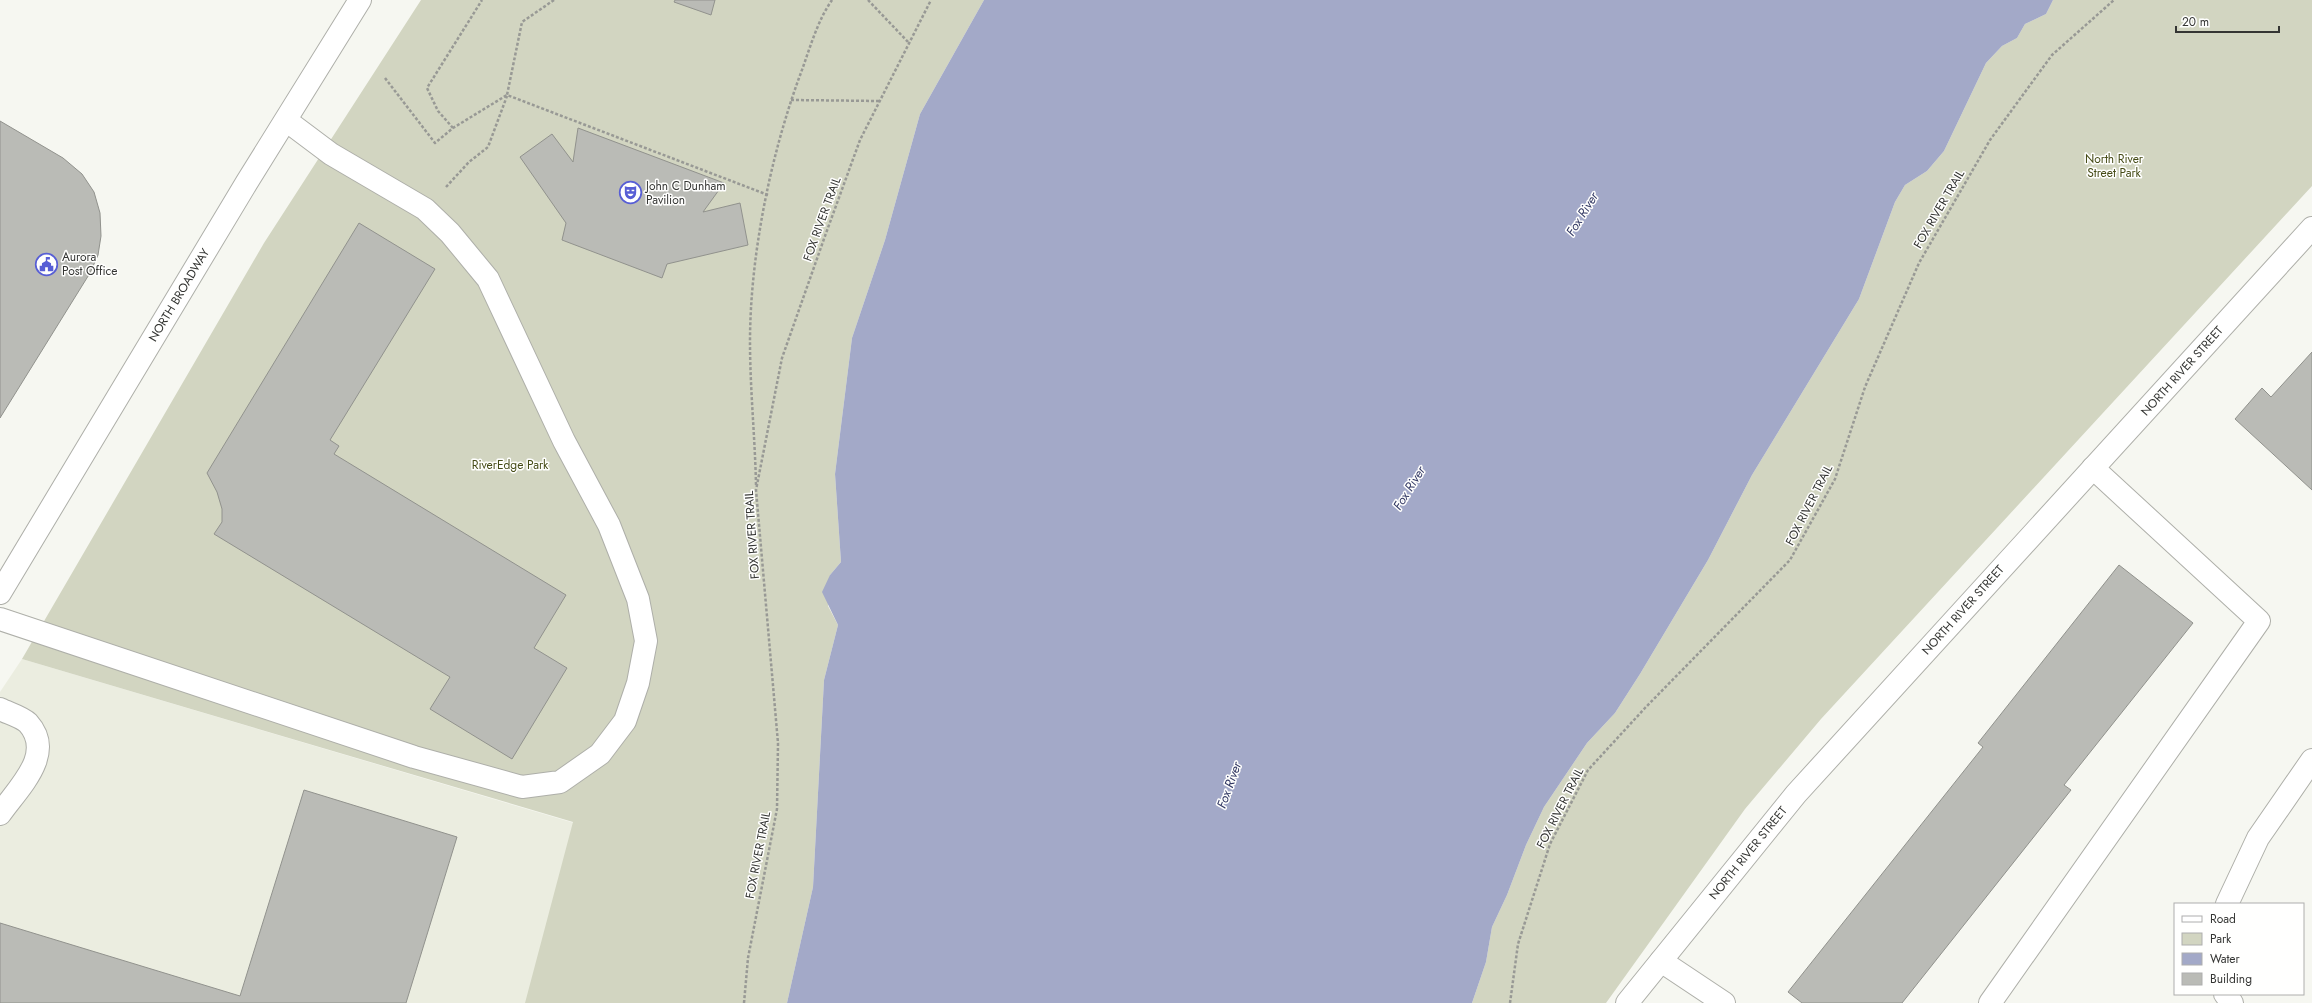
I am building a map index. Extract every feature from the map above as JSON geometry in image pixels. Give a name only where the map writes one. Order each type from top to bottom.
[{"type":"street","name":"NORTH BROADWAY","points":[[0,593],[246,182],[287,121],[360,0]]},
{"type":"street","points":[[0,620],[407,755],[522,787],[560,782],[600,754],[625,721],[638,683],[646,641],[638,599],[609,525],[564,441],[488,279],[450,233],[425,209],[331,154],[287,121]]},
{"type":"street","name":"NORTH RIVER STREET","points":[[1627,1003],[1796,794],[2312,228]]},
{"type":"street","points":[[1990,1003],[2259,621],[2093,468]]},
{"type":"street","points":[[0,709],[27,722],[39,744],[36,763],[0,814]]},
{"type":"street","points":[[2227,903],[2258,838],[2312,760]]},
{"type":"street","points":[[1661,961],[1724,1003]]},
{"type":"street","points":[[2226,995],[2232,1003]]},
{"type":"path","points":[[453,128],[438,110],[427,88],[482,0]]},
{"type":"path","points":[[425,209],[470,162],[488,147],[507,95],[522,22],[554,0]]},
{"type":"path","points":[[756,490],[750,342],[755,269],[772,170],[791,100],[823,14],[832,0]]},
{"type":"path","points":[[868,0],[909,44]]},
{"type":"path","name":"FOX RIVER TRAIL","points":[[744,1003],[748,958],[777,809],[778,743],[756,490],[782,358],[860,140],[931,0]]},
{"type":"path","name":"FOX RIVER TRAIL","points":[[1510,1003],[1518,944],[1550,844],[1588,770],[1645,708],[1790,560],[1835,479],[1865,387],[1918,263],[1926,249],[1990,140],[2052,54],[2114,0]]},
{"type":"path","points":[[385,78],[435,142],[453,128],[507,95]]},
{"type":"path","points":[[507,95],[768,195]]},
{"type":"path","points":[[791,100],[880,101]]},
{"type":"shaded area","points":[[22,659],[574,823],[534,1003],[0,1003],[0,692]]},
{"type":"green space","name":"RiverEdge Park","points":[[421,0],[984,0],[920,114],[885,240],[852,338],[835,474],[841,562],[830,575],[828,606],[838,625],[824,680],[813,887],[787,1003],[525,1003],[573,822],[22,659],[264,243]]},
{"type":"green space","name":"North River Street Park","points":[[2053,0],[2312,0],[2312,186],[1821,719],[1745,809],[1606,1003],[1472,1003],[1486,962],[1492,927],[1507,895],[1526,845],[1544,807],[1587,743],[1615,713],[1708,560],[1752,475],[1859,299],[1895,202],[1905,185],[1927,171],[1944,151],[1986,63],[2002,46],[2017,38],[2025,24],[2046,14]]},
{"type":"water","name":"Fox River","points":[[984,0],[2053,0],[2046,14],[2025,24],[2017,38],[2002,46],[1986,63],[1944,151],[1927,171],[1905,185],[1895,202],[1859,299],[1752,475],[1708,560],[1615,713],[1587,743],[1544,807],[1526,845],[1507,895],[1492,927],[1486,962],[1472,1003],[787,1003],[813,887],[824,680],[838,625],[822,592],[830,575],[841,562],[835,474],[852,338],[885,240],[920,114]]},
{"type":"building","points":[[675,0],[715,0],[711,15],[674,2]]},
{"type":"building","name":"Aurora Post Office","points":[[0,121],[63,158],[82,174],[94,192],[100,213],[101,236],[98,255],[90,273],[0,418]]},
{"type":"building","name":"John C Dunham Pavilion","points":[[578,128],[724,183],[703,212],[740,203],[748,245],[667,264],[662,278],[562,240],[566,223],[520,157],[552,134],[573,162]]},
{"type":"building","points":[[359,223],[435,269],[330,440],[339,446],[334,454],[566,595],[534,648],[567,668],[512,759],[430,709],[450,677],[214,534],[222,522],[222,509],[217,492],[207,473]]},
{"type":"building","points":[[2312,352],[2312,490],[2235,419],[2262,388],[2271,397]]},
{"type":"building","points":[[2119,565],[2193,623],[2064,785],[2071,790],[1902,1003],[1802,1003],[1788,992],[1983,747],[1978,743]]},
{"type":"building","points":[[304,790],[457,837],[406,1003],[0,1003],[0,923],[240,996]]},
{"type":"place","name":"John C Dunham Pavilion","points":[[631,193]]},
{"type":"place","name":"Aurora Post Office","points":[[47,264]]}]
